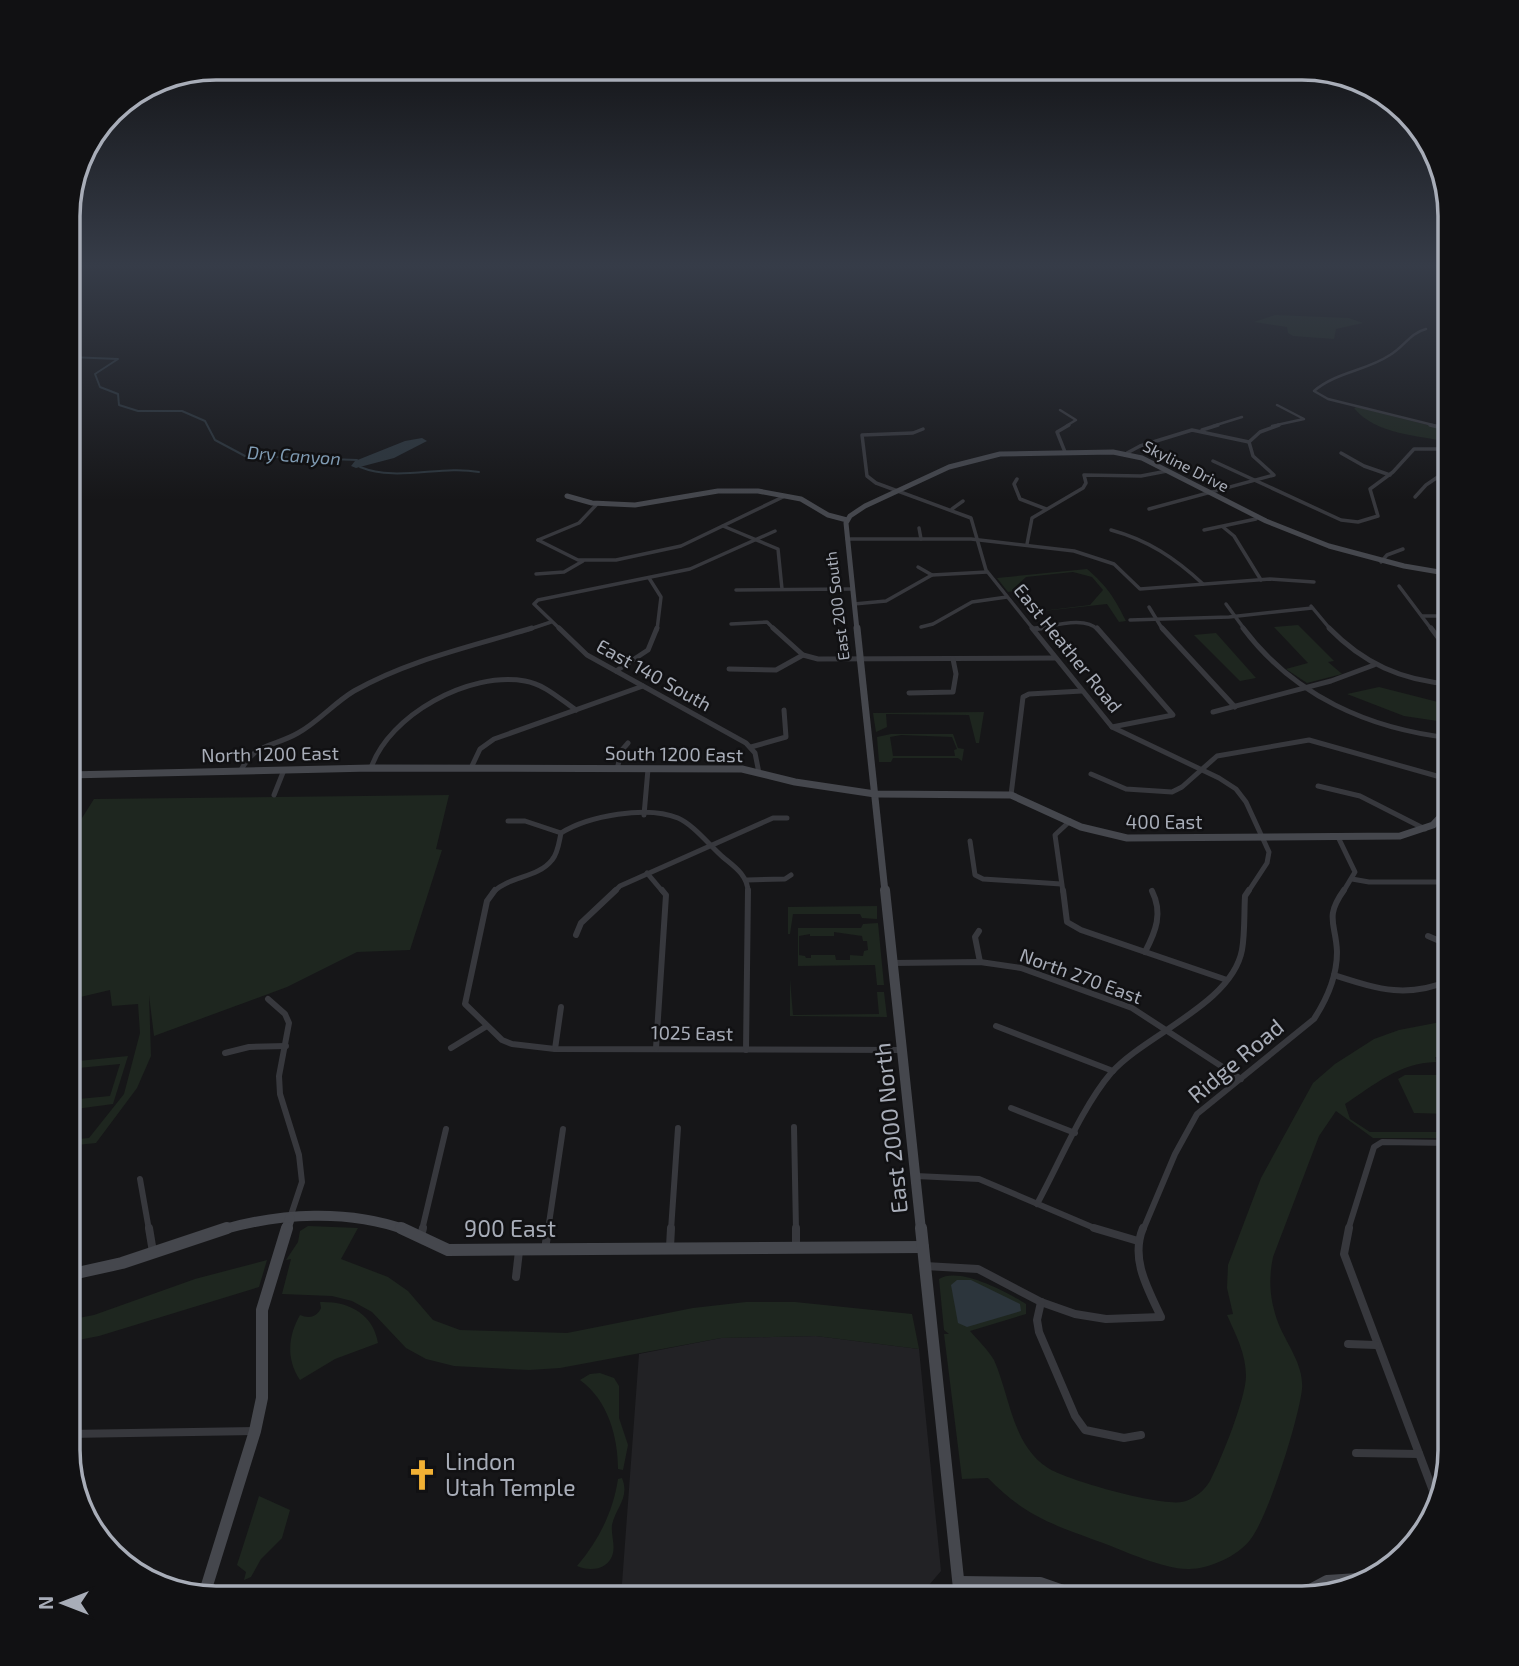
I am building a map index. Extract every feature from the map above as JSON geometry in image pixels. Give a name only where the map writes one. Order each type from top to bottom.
[{"type":"street","points":[[1401,346],[1393,354],[1314,391],[1328,399],[1438,427]]},
{"type":"street","points":[[1149,509],[1274,474],[1253,456],[1249,442],[1255,433],[1263,429],[1304,418],[1277,405]]},
{"type":"street","points":[[1060,410],[1076,420],[1057,432],[1065,452]]},
{"type":"street","points":[[1127,453],[1172,435],[1202,430],[1242,417]]},
{"type":"street","name":"East Heather Road","points":[[923,429],[912,433],[861,436],[867,476],[876,483],[971,517],[987,572],[1112,727],[1201,769],[1236,789],[1246,802],[1263,837],[1269,858],[1245,896],[1243,944],[1227,980],[1209,999],[1113,1071],[1097,1091],[1037,1204]]},
{"type":"street","points":[[1202,430],[1249,442]]},
{"type":"street","points":[[1213,461],[1337,519],[1354,522],[1378,516],[1370,489],[1390,475],[1416,449],[1438,451]]},
{"type":"street","name":"Skyline Drive","points":[[847,520],[859,510],[954,465],[1008,453],[1127,453],[1167,471],[1256,519],[1321,545],[1381,562],[1438,572]]},
{"type":"street","points":[[1341,453],[1364,466],[1390,475]]},
{"type":"street","points":[[1027,544],[1030,521],[1084,486],[1084,475],[1141,476],[1167,471]]},
{"type":"street","points":[[1415,497],[1423,486],[1438,476]]},
{"type":"street","points":[[1017,480],[1014,484],[1020,499],[1046,509]]},
{"type":"street","points":[[567,496],[597,504],[656,504],[735,490],[785,496],[812,503],[828,516],[847,520],[847,539],[977,540],[1027,544],[1083,553],[1105,559],[1122,569],[1140,589],[1261,580],[1314,582]]},
{"type":"street","points":[[597,504],[587,519],[538,540],[565,555],[583,561],[611,561],[668,550],[785,496]]},
{"type":"street","points":[[952,509],[963,501]]},
{"type":"street","points":[[1204,530],[1256,519]]},
{"type":"street","points":[[723,526],[779,551],[782,589]]},
{"type":"street","points":[[1223,527],[1234,536],[1261,580]]},
{"type":"street","points":[[919,528],[921,539]]},
{"type":"street","points":[[1111,530],[1141,539],[1168,553],[1203,584]]},
{"type":"street","points":[[616,671],[649,652],[655,642],[661,597],[649,578],[705,565],[775,531]]},
{"type":"street","name":"East 200 South","points":[[847,539],[861,664]]},
{"type":"street","points":[[1381,562],[1387,555],[1403,549]]},
{"type":"street","points":[[537,575],[564,572],[583,561]]},
{"type":"street","points":[[918,566],[932,575]]},
{"type":"street","points":[[854,604],[886,601],[932,575],[987,572]]},
{"type":"street","name":"East 140 South","points":[[649,578],[538,600],[534,604],[587,655],[751,747]]},
{"type":"street","points":[[1399,586],[1438,637]]},
{"type":"street","points":[[736,590],[852,589]]},
{"type":"street","points":[[921,627],[933,624],[972,602],[1007,597]]},
{"type":"street","points":[[1226,604],[1269,659],[1305,687],[1346,713],[1403,731],[1438,736]]},
{"type":"street","points":[[1149,607],[1167,636],[1235,707]]},
{"type":"street","points":[[1130,620],[1235,617],[1312,607],[1340,639],[1374,665],[1410,680],[1438,683]]},
{"type":"street","points":[[1422,616],[1438,616]]},
{"type":"street","points":[[241,770],[252,754],[263,746],[297,734],[353,692],[392,672],[551,622]]},
{"type":"street","points":[[731,624],[766,622],[803,655],[861,664],[953,659],[1056,658]]},
{"type":"street","points":[[1033,629],[1091,623],[1164,703],[1172,717],[1112,727]]},
{"type":"street","points":[[729,669],[776,670],[803,655]]},
{"type":"street","points":[[909,693],[953,692],[956,674],[953,659]]},
{"type":"street","name":"East 2000 North","points":[[861,664],[958,1582]]},
{"type":"street","points":[[1213,712],[1331,681],[1374,665]]},
{"type":"street","points":[[371,768],[375,755],[390,733],[427,706],[456,692],[501,680],[526,681],[576,710]]},
{"type":"street","points":[[471,768],[480,749],[494,738],[643,686]]},
{"type":"street","points":[[1011,795],[1022,699],[1026,695],[1082,691]]},
{"type":"street","points":[[759,773],[751,747],[786,737],[784,710]]},
{"type":"street","points":[[1091,774],[1126,789],[1172,792],[1182,787],[1217,756],[1309,740],[1374,760],[1438,775]]},
{"type":"street","points":[[617,769],[622,750],[628,743]]},
{"type":"street","name":"South 1200 East","points":[[471,768],[725,769],[874,794]]},
{"type":"street","name":"North 1200 East","points":[[81,775],[471,768]]},
{"type":"street","points":[[645,815],[648,769]]},
{"type":"street","points":[[274,795],[284,770]]},
{"type":"street","points":[[1318,786],[1339,789],[1378,803],[1425,829]]},
{"type":"street","name":"400 East","points":[[874,794],[1011,795],[1082,827],[1127,838],[1391,836],[1425,829],[1438,820]]},
{"type":"street","points":[[508,821],[525,821],[561,833],[586,818],[669,816],[680,820],[711,845],[747,880],[785,879],[791,875]]},
{"type":"street","points":[[576,935],[581,923],[620,886],[773,818],[787,818]]},
{"type":"street","points":[[1070,821],[1055,835],[1067,922],[1079,929],[1227,980]]},
{"type":"street","name":"1025 East","points":[[561,833],[548,864],[503,881],[491,892],[487,901],[465,997],[469,1010],[512,1044],[555,1049],[902,1051]]},
{"type":"street","points":[[1338,837],[1353,865],[1355,872],[1352,879],[1368,882],[1438,883]]},
{"type":"street","points":[[970,841],[975,875],[983,879],[1061,884]]},
{"type":"street","points":[[647,873],[666,895],[656,1048]]},
{"type":"street","name":"Ridge Road","points":[[1041,1302],[1075,1314],[1106,1319],[1161,1317],[1141,1274],[1138,1241],[1175,1154],[1197,1114],[1314,1019],[1334,975],[1338,959],[1332,910],[1352,879]]},
{"type":"street","points":[[746,1050],[747,880]]},
{"type":"street","points":[[1145,952],[1158,926],[1159,908],[1152,891]]},
{"type":"street","points":[[979,931],[975,937],[980,962]]},
{"type":"street","points":[[1428,936],[1438,940]]},
{"type":"street","name":"North 270 East","points":[[892,963],[980,962],[1021,968],[1117,1002],[1241,1079]]},
{"type":"street","points":[[1334,975],[1386,992],[1404,994],[1438,984]]},
{"type":"street","points":[[207,1585],[255,1432],[261,1398],[262,1310],[302,1182],[302,1169],[280,1094],[279,1076],[289,1023],[285,1014],[268,999]]},
{"type":"street","points":[[555,1049],[561,1007]]},
{"type":"street","points":[[451,1048],[487,1026]]},
{"type":"street","points":[[996,1026],[1113,1071]]},
{"type":"street","points":[[225,1053],[249,1047],[286,1046]]},
{"type":"street","points":[[1011,1108],[1075,1133]]},
{"type":"street","points":[[794,1127],[796,1248]]},
{"type":"street","points":[[670,1250],[678,1128]]},
{"type":"street","points":[[421,1236],[446,1129]]},
{"type":"street","points":[[545,1250],[563,1129]]},
{"type":"street","points":[[1432,1489],[1344,1254],[1345,1240],[1374,1147],[1382,1142],[1438,1143]]},
{"type":"street","points":[[916,1176],[970,1177],[1101,1232],[1138,1241]]},
{"type":"street","points":[[140,1178],[153,1252]]},
{"type":"street","name":"900 East","points":[[80,1273],[92,1272],[233,1226],[290,1218],[363,1220],[388,1224],[421,1236],[448,1250],[923,1247]]},
{"type":"street","points":[[516,1277],[519,1251]]},
{"type":"street","points":[[925,1266],[978,1269],[1041,1302],[1037,1320],[1039,1332],[1075,1416],[1085,1430],[1124,1438],[1141,1435]]},
{"type":"street","points":[[1348,1345],[1376,1345]]},
{"type":"street","points":[[80,1434],[255,1432]]},
{"type":"street","points":[[1356,1453],[1419,1454]]},
{"type":"street","points":[[1321,1584],[1338,1580]]},
{"type":"street","points":[[958,1586],[958,1582],[1040,1583],[1049,1586]]},
{"type":"shaded area","points":[[1354,408],[1438,428],[1438,440],[1386,429],[1363,417]]},
{"type":"shaded area","points":[[422,438],[427,441],[394,458],[356,468],[351,466],[355,461],[405,441]]},
{"type":"shaded area","points":[[1087,569],[1110,594],[1126,621],[1119,622],[1107,604],[1025,613],[1090,605],[1103,590],[1092,577],[1073,572],[1026,577],[1012,590],[1015,591],[1008,592],[997,578]]},
{"type":"shaded area","points":[[1298,625],[1334,661],[1328,662],[1342,674],[1307,683],[1286,669],[1308,663],[1274,627]]},
{"type":"shaded area","points":[[1216,633],[1256,678],[1240,681],[1194,635]]},
{"type":"shaded area","points":[[1379,687],[1438,702],[1438,721],[1404,716],[1347,694]]},
{"type":"shaded area","points":[[984,712],[979,743],[976,743],[969,715],[886,714],[887,727],[876,732],[873,713]]},
{"type":"shaded area","points":[[891,734],[953,734],[958,748],[964,749],[962,761],[958,758],[893,758],[891,762],[879,762],[877,737]],"holes":[[[890,737],[952,737],[957,749],[954,750],[955,756],[893,756]]]},
{"type":"shaded area","points":[[449,795],[436,849],[442,850],[410,950],[357,952],[287,987],[154,1036],[149,995],[151,1056],[137,1088],[96,1143],[80,1145],[80,1139],[89,1138],[124,1094],[140,1033],[138,1004],[112,1006],[110,990],[80,997],[81,820],[94,799]]},
{"type":"shaded area","points":[[877,906],[877,919],[862,918],[860,914],[793,914],[788,934],[788,907]]},
{"type":"shaded area","points":[[878,923],[884,985],[877,985],[875,965],[798,966],[798,928],[861,928],[863,924]],"holes":[[[834,932],[862,936],[863,941],[867,941],[868,950],[864,951],[863,956],[850,955],[850,960],[836,960],[835,955],[811,955],[811,958],[799,955],[799,936],[834,936]]]},
{"type":"shaded area","points":[[790,979],[793,1015],[879,1014],[877,992],[884,992],[887,1017],[790,1016]]},
{"type":"shaded area","points":[[1438,1022],[1436,1062],[1410,1066],[1399,1071],[1345,1104],[1350,1119],[1370,1132],[1438,1132],[1438,1138],[1373,1138],[1336,1111],[1319,1136],[1273,1257],[1271,1275],[1276,1316],[1301,1372],[1300,1403],[1274,1490],[1257,1528],[1245,1546],[1231,1556],[1205,1567],[1189,1569],[1169,1566],[1133,1555],[1041,1518],[1015,1502],[988,1478],[962,1479],[944,1334],[949,1334],[944,1330],[939,1279],[948,1276],[983,1282],[1026,1304],[1026,1314],[970,1331],[994,1360],[1019,1433],[1036,1458],[1048,1468],[1074,1479],[1159,1501],[1186,1501],[1202,1491],[1210,1481],[1226,1444],[1245,1386],[1246,1368],[1242,1352],[1227,1315],[1233,1314],[1227,1288],[1228,1265],[1261,1178],[1313,1083],[1335,1064],[1374,1039],[1399,1030]]},
{"type":"shaded area","points":[[128,1056],[113,1104],[80,1108],[80,1099],[110,1096],[120,1064],[80,1068],[80,1061]]},
{"type":"shaded area","points":[[1405,1075],[1438,1075],[1438,1114],[1414,1113],[1398,1079]]},
{"type":"shaded area","points":[[308,1226],[358,1228],[341,1259],[388,1277],[408,1291],[433,1320],[460,1330],[567,1333],[693,1308],[746,1302],[795,1302],[912,1314],[919,1349],[816,1336],[721,1338],[560,1368],[529,1370],[454,1366],[426,1359],[406,1348],[372,1312],[352,1301],[332,1296],[282,1294],[291,1259],[286,1260],[298,1242],[300,1231]]},
{"type":"shaded area","points":[[267,1260],[259,1287],[80,1340],[80,1318],[195,1279]]},
{"type":"shaded area","points":[[957,1280],[971,1280],[1020,1304],[1021,1311],[967,1327],[958,1323],[951,1285]]},
{"type":"shaded area","points":[[320,1302],[340,1304],[358,1311],[371,1324],[378,1343],[335,1359],[300,1380],[292,1364],[290,1348],[293,1331],[300,1315],[315,1315],[321,1308]]},
{"type":"shaded area","points":[[816,1336],[919,1349],[941,1571],[928,1586],[568,1586],[622,1584],[639,1354],[721,1338]]},
{"type":"shaded area","points":[[600,1373],[614,1378],[619,1386],[619,1418],[628,1445],[623,1470],[618,1469],[610,1420],[598,1398],[580,1380],[590,1374]]},
{"type":"shaded area","points":[[622,1478],[624,1491],[612,1525],[611,1559],[598,1568],[577,1566],[604,1525],[613,1503],[618,1479]]},
{"type":"shaded area","points":[[259,1496],[290,1510],[282,1538],[261,1559],[251,1577],[244,1580],[246,1572],[237,1565]]},
{"type":"waterway","name":"Dry Canyon","points":[[81,357],[118,359],[95,374],[100,387],[118,394],[119,405],[138,411],[182,411],[205,421],[215,440],[245,456],[357,460]]},
{"type":"waterway","points":[[360,467],[389,473],[449,470],[479,472]]},
{"type":"place","name":"Lindon Utah Temple","points":[[422,1475]]}]
